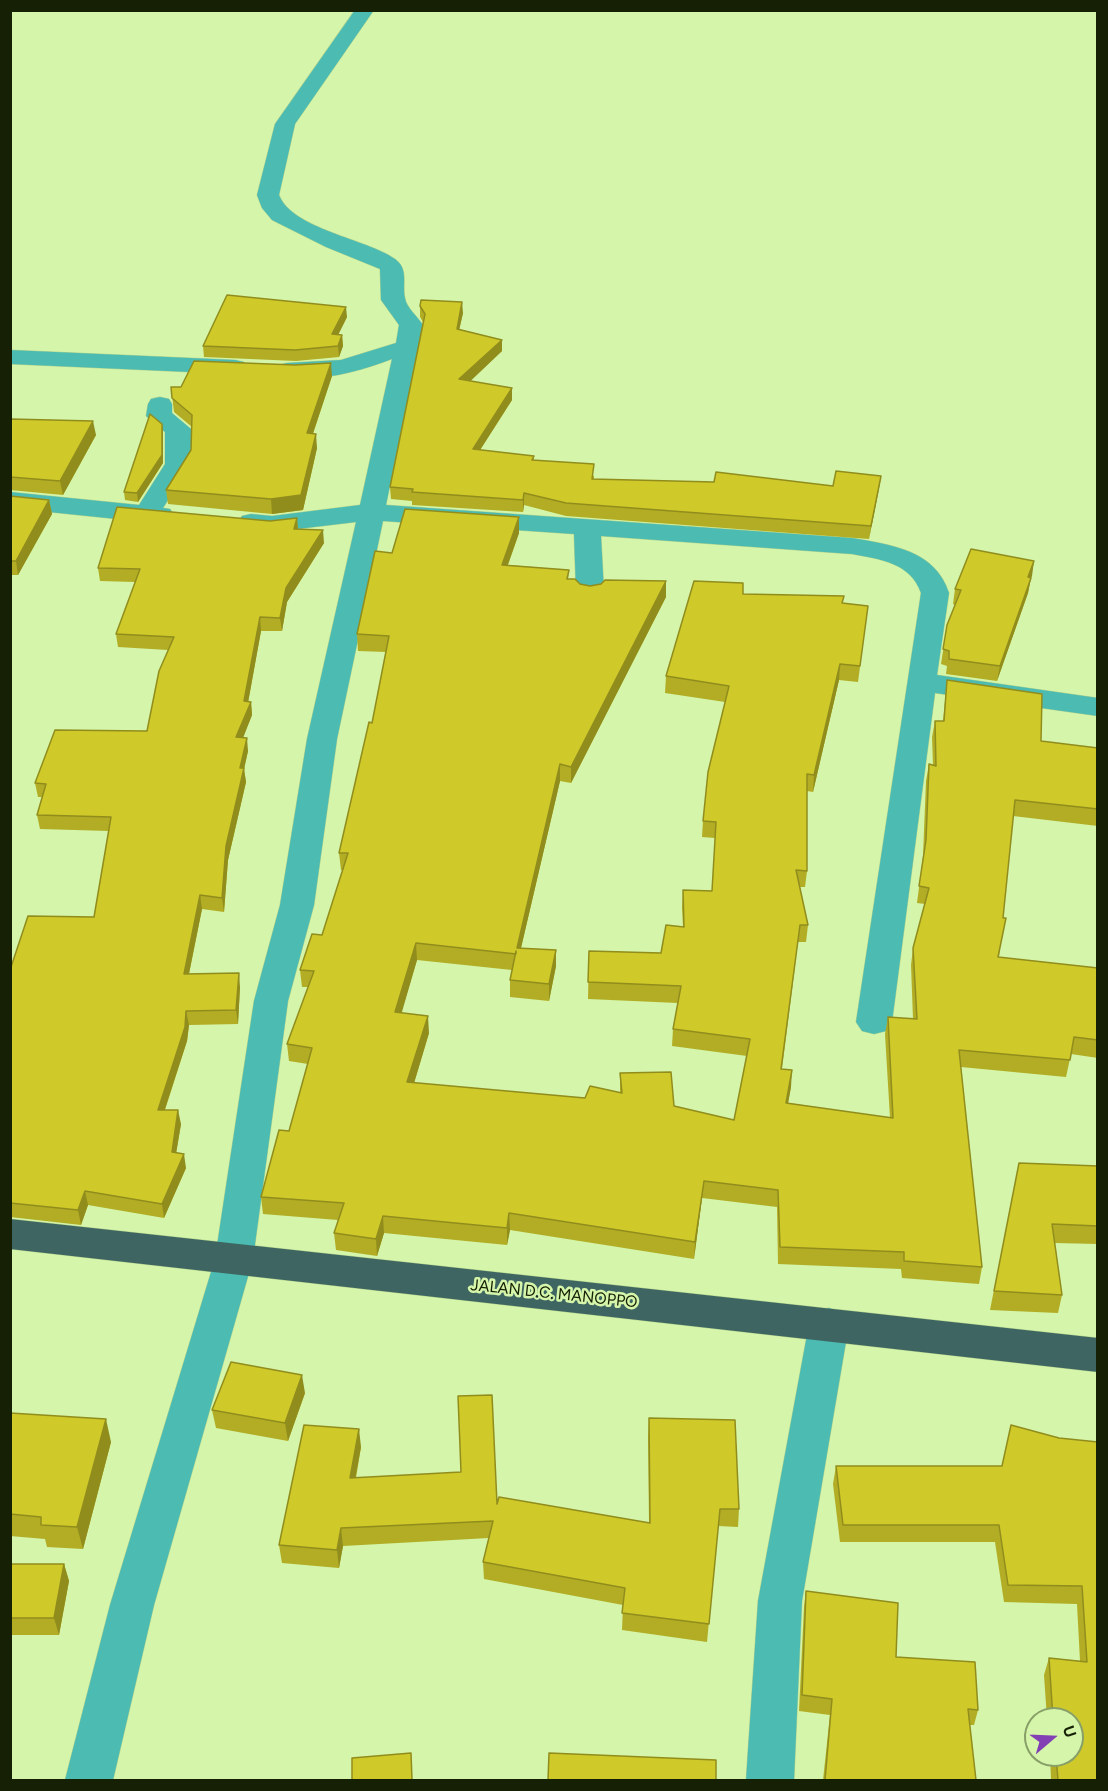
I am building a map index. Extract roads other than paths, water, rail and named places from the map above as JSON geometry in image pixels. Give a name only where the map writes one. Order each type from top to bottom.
[{"type":"highway","name":"JALAN D.C. MANOPPO","points":[[10,1234],[1098,1355]]},
{"type":"street","points":[[89,1780],[132,1605],[234,1259],[271,1000],[297,905],[322,739],[411,325],[393,300],[393,272],[388,264],[334,242],[280,215],[273,208],[268,195],[289,115],[365,10]]},
{"type":"street","points":[[10,357],[296,370],[347,366],[384,353],[407,348]]},
{"type":"street","points":[[147,514],[178,464],[178,429],[159,416],[160,404]]},
{"type":"street","points":[[10,500],[192,518]]},
{"type":"street","points":[[226,520],[272,524],[371,512],[852,546],[913,562],[933,581],[935,593],[885,923],[874,1022]]},
{"type":"street","points":[[586,527],[590,592]]},
{"type":"street","points":[[921,682],[1098,706]]},
{"type":"street","points":[[770,1780],[780,1601],[829,1324]]}]
